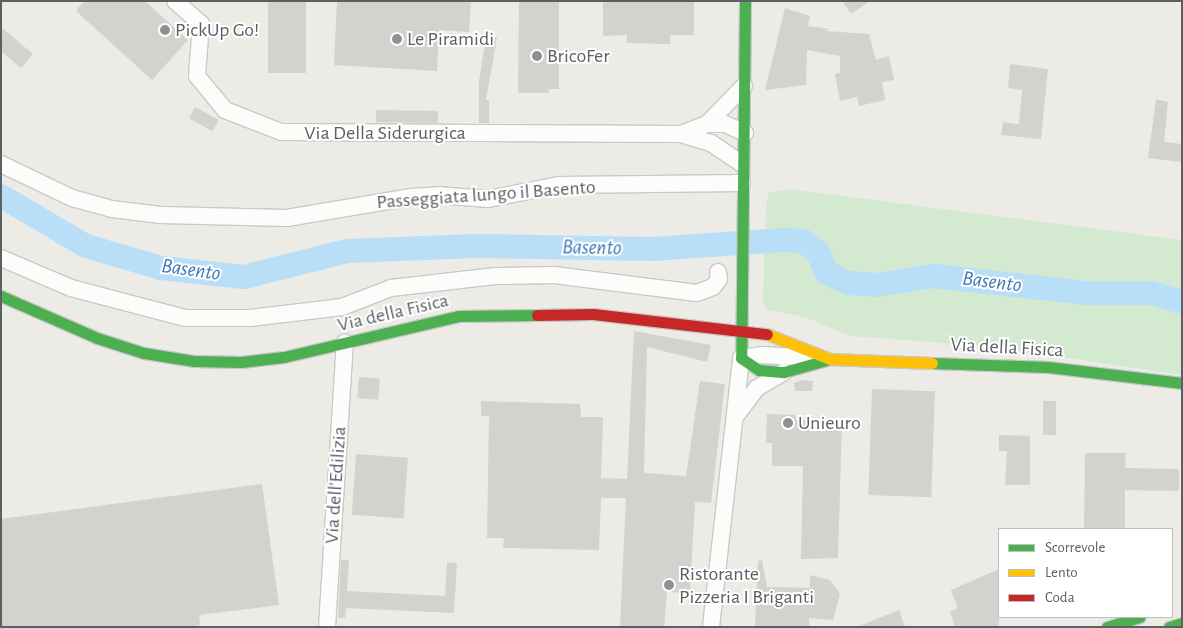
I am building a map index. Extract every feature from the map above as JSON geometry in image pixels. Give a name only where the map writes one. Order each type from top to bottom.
[{"type":"main road","points":[[742,358],[743,329],[740,298],[742,202],[749,180],[745,133],[745,1]]},
{"type":"main road","points":[[745,133],[741,164],[749,180]]},
{"type":"main road","points":[[743,329],[753,299],[755,260]]},
{"type":"main road","name":"Via della Fisica","points":[[1,296],[97,338],[169,358],[219,362],[262,360],[345,343],[429,320],[502,314],[592,314],[759,331],[830,359]]},
{"type":"main road","name":"Via della Fisica","points":[[742,358],[759,370],[784,372],[830,359],[1048,367],[1182,383]]},
{"type":"main road","points":[[1107,627],[1137,618]]},
{"type":"main road","points":[[1169,627],[1182,623]]},
{"type":"street","name":"Via Della Siderurgica","points":[[175,1],[201,24],[196,76],[225,110],[281,132],[681,134],[711,143],[741,164]]},
{"type":"street","name":"Via Della Siderurgica","points":[[681,134],[707,124],[744,86]]},
{"type":"street","name":"Via Della Siderurgica","points":[[707,124],[734,126],[745,133]]},
{"type":"street","name":"Via Della Siderurgica","points":[[711,143],[731,140],[745,133]]},
{"type":"street","name":"Passeggiata lungo il Basento","points":[[1,164],[72,198],[112,209],[161,215],[287,218],[411,197],[438,195],[488,199],[511,197],[559,185],[749,180]]},
{"type":"street","points":[[1,258],[71,288],[185,318],[250,318],[333,308],[391,288],[495,276],[554,275],[697,293],[713,287],[719,279],[718,272]]},
{"type":"street","name":"Via dell'Edilizia","points":[[327,627],[345,343]]},
{"type":"street","points":[[711,627],[742,358],[762,356],[830,359]]},
{"type":"street","points":[[735,417],[757,388],[784,372]]},
{"type":"green space","points":[[788,189],[1182,240],[1182,375],[988,346],[851,336],[805,317],[768,310],[763,303],[768,193]]},
{"type":"building","points":[[84,1],[145,1],[188,40],[152,80],[76,11]]},
{"type":"building","points":[[268,1],[306,1],[306,73],[268,73]]},
{"type":"building","points":[[337,1],[471,1],[469,32],[439,30],[437,71],[334,65]]},
{"type":"building","points":[[519,1],[559,1],[559,89],[549,89],[549,93],[518,93]]},
{"type":"building","points":[[603,1],[694,1],[694,35],[670,35],[670,44],[627,43],[627,35],[603,36]]},
{"type":"building","points":[[842,1],[870,1],[851,14]]},
{"type":"building","points":[[785,8],[810,16],[808,26],[829,29],[826,31],[869,34],[876,60],[889,56],[894,80],[882,82],[885,100],[859,106],[857,97],[840,101],[835,74],[840,73],[840,56],[807,50],[806,85],[765,90]]},
{"type":"building","points":[[1,27],[33,54],[21,68],[1,51]]},
{"type":"building","points":[[486,36],[497,38],[486,100],[489,100],[489,123],[479,123],[479,81]]},
{"type":"building","points":[[1010,64],[1048,69],[1041,139],[1001,135],[1003,122],[1019,124],[1022,90],[1008,88]]},
{"type":"building","points":[[1156,99],[1168,102],[1164,142],[1182,144],[1182,162],[1148,158]]},
{"type":"building","points":[[195,107],[219,120],[213,131],[189,118]]},
{"type":"building","points":[[376,110],[438,111],[438,123],[376,122]]},
{"type":"building","points":[[634,331],[711,345],[707,362],[647,347],[644,473],[686,476],[700,381],[725,384],[711,503],[695,502],[690,593],[667,592],[664,627],[620,627],[626,498],[601,498],[599,550],[503,548],[504,538],[487,538],[489,416],[481,416],[481,401],[580,404],[581,417],[603,417],[601,478],[627,479]]},
{"type":"building","points":[[359,377],[380,379],[378,400],[357,398]]},
{"type":"building","points":[[802,380],[813,381],[812,391],[795,391],[794,383]]},
{"type":"building","points":[[872,389],[935,391],[931,497],[868,495]]},
{"type":"building","points":[[1043,401],[1056,401],[1056,435],[1043,435]]},
{"type":"building","points":[[767,414],[796,415],[796,420],[842,420],[838,558],[801,559],[803,466],[772,466],[772,443],[766,443]]},
{"type":"building","points":[[999,435],[1030,436],[1030,485],[1005,485],[1007,451],[999,451]]},
{"type":"building","points":[[1085,453],[1126,453],[1125,468],[1179,469],[1179,491],[1125,490],[1125,528],[1084,528]]},
{"type":"building","points":[[356,454],[408,458],[404,518],[352,515]]},
{"type":"building","points":[[262,484],[279,605],[199,615],[200,625],[190,627],[1,627],[1,519]]},
{"type":"building","points":[[341,560],[349,560],[347,591],[445,596],[447,562],[457,563],[454,613],[346,608],[345,618],[338,618]]},
{"type":"building","points":[[762,560],[767,587],[810,588],[810,575],[830,580],[840,594],[833,620],[809,618],[809,627],[755,627],[758,561]]},
{"type":"building","points":[[998,569],[999,627],[955,627],[950,612],[958,608],[951,590]]},
{"type":"building","points":[[899,610],[905,627],[859,627],[859,626]]},
{"type":"waterway","name":"Basento","points":[[1,196],[86,246],[161,268],[244,277],[347,251],[476,246],[652,249],[784,240],[803,241],[818,252],[826,272],[849,283],[876,285],[934,276],[1086,293],[1151,293],[1182,302]]},
{"type":"traffic: fast","points":[[745,1],[741,358],[759,370],[784,372],[830,359]]},
{"type":"traffic: fast","points":[[1,296],[97,338],[144,353],[194,361],[241,362],[284,357],[459,316],[537,315]]},
{"type":"traffic: fast","points":[[932,363],[1048,367],[1182,383]]},
{"type":"traffic: fast","points":[[1107,627],[1137,618]]},
{"type":"traffic: fast","points":[[1169,627],[1182,623]]},
{"type":"traffic: slow","points":[[767,334],[830,359],[932,363]]},
{"type":"traffic: jam","points":[[537,315],[593,314],[767,334]]},
{"type":"place","name":"PickUp Go!","points":[[165,30]]},
{"type":"place","name":"Le Piramidi","points":[[397,39]]},
{"type":"place","name":"BricoFer","points":[[537,56]]},
{"type":"place","name":"Unieuro","points":[[788,423]]},
{"type":"place","name":"Ristorante Pizzeria I Briganti","points":[[669,585]]}]
